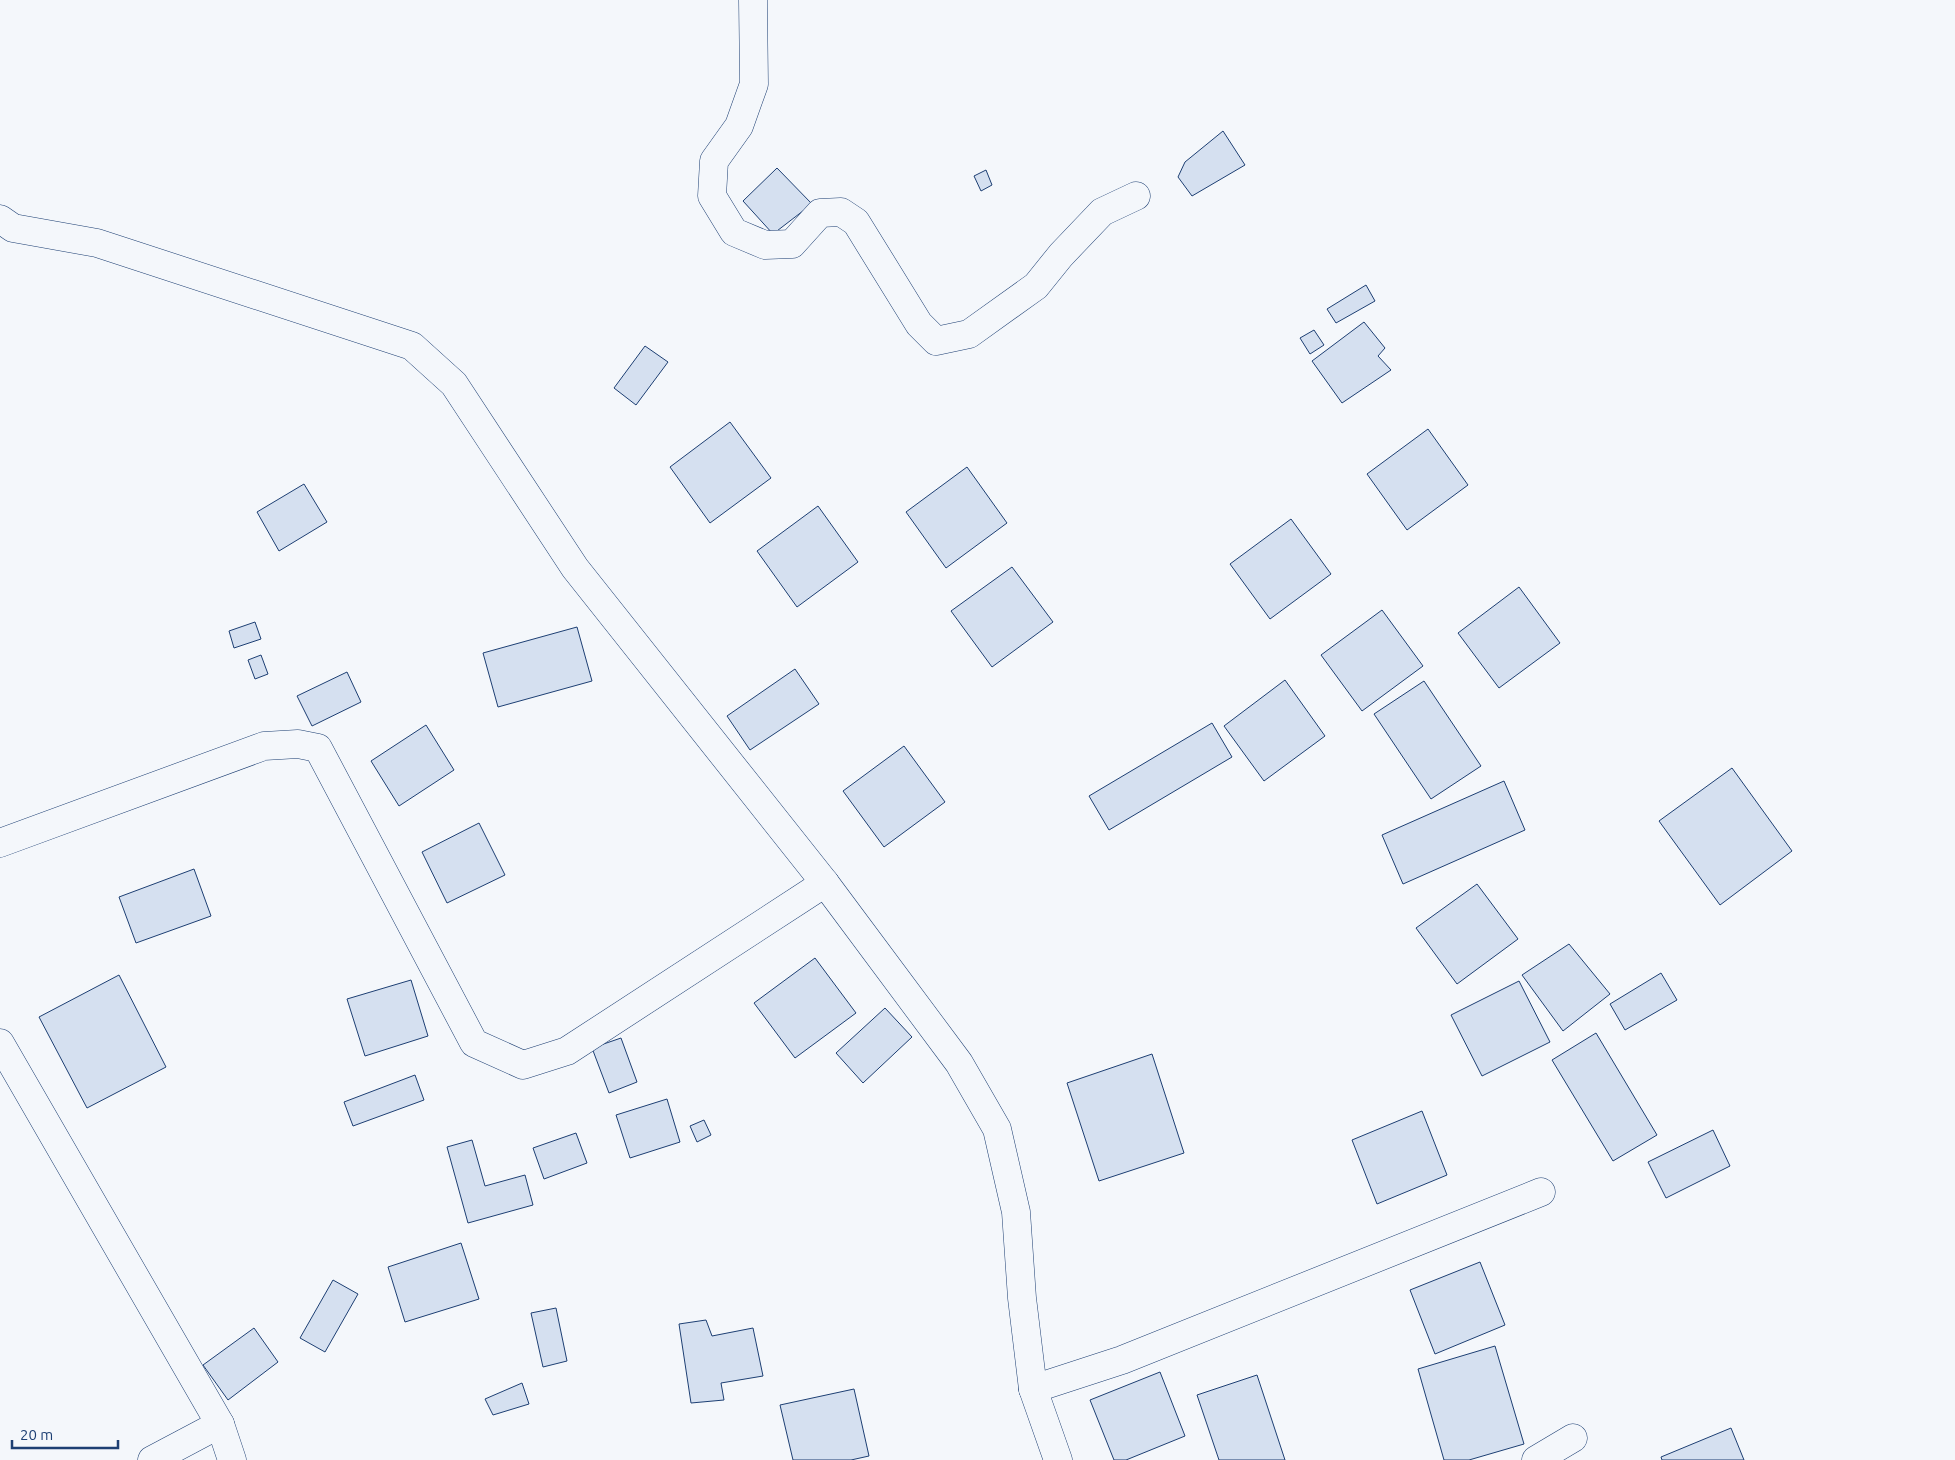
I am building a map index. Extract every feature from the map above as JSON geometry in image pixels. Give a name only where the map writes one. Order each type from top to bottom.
[{"type":"street","points":[[753,0],[754,84],[739,126],[714,161],[712,196],[734,232],[766,245],[792,244],[820,213],[841,212],[856,222],[919,324],[936,341],[969,334],[1036,286],[1102,212],[1136,196]]},
{"type":"street","points":[[0,219],[13,228],[97,243],[412,346],[454,384],[575,568],[826,883],[959,1063],[997,1128],[1016,1212],[1022,1298],[1033,1389],[1058,1460]]},
{"type":"street","points":[[0,843],[264,746],[298,744],[318,748],[474,1043],[522,1065],[567,1052],[826,883]]},
{"type":"street","points":[[0,1043],[220,1424],[232,1460]]},
{"type":"street","points":[[1033,1389],[1122,1360],[1542,1192]]},
{"type":"street","points":[[152,1460],[220,1424]]},
{"type":"street","points":[[1536,1460],[1573,1438]]},
{"type":"building","points":[[1223,131],[1245,165],[1192,196],[1178,177],[1185,162]]},
{"type":"building","points":[[777,168],[812,204],[773,234],[743,201]]},
{"type":"building","points":[[986,170],[992,185],[981,191],[974,176]]},
{"type":"building","points":[[1366,285],[1375,301],[1336,323],[1327,309]]},
{"type":"building","points":[[1364,322],[1385,348],[1378,356],[1391,370],[1342,403],[1312,361]]},
{"type":"building","points":[[1314,330],[1324,345],[1310,354],[1300,338]]},
{"type":"building","points":[[645,346],[668,362],[636,405],[614,388]]},
{"type":"building","points":[[730,422],[771,478],[710,523],[670,467]]},
{"type":"building","points":[[1428,429],[1468,485],[1407,530],[1367,474]]},
{"type":"building","points":[[967,467],[1007,523],[946,568],[906,512]]},
{"type":"building","points":[[304,484],[327,522],[279,551],[257,512]]},
{"type":"building","points":[[818,506],[858,562],[797,607],[757,551]]},
{"type":"building","points":[[1291,519],[1331,574],[1270,619],[1230,564]]},
{"type":"building","points":[[1012,567],[1053,622],[992,667],[951,611]]},
{"type":"building","points":[[1519,587],[1560,643],[1499,688],[1458,633]]},
{"type":"building","points":[[1382,610],[1423,666],[1362,711],[1321,655]]},
{"type":"building","points":[[255,622],[261,639],[234,648],[229,631]]},
{"type":"building","points":[[577,627],[592,681],[498,707],[483,653]]},
{"type":"building","points":[[261,655],[268,674],[255,679],[248,660]]},
{"type":"building","points":[[795,669],[819,704],[750,750],[727,716]]},
{"type":"building","points":[[347,672],[361,702],[312,726],[297,696]]},
{"type":"building","points":[[1285,680],[1325,736],[1264,781],[1224,726]]},
{"type":"building","points":[[1424,681],[1481,766],[1431,799],[1374,714]]},
{"type":"building","points":[[1212,723],[1232,757],[1109,830],[1089,796]]},
{"type":"building","points":[[426,725],[454,770],[399,806],[371,761]]},
{"type":"building","points":[[904,746],[945,802],[884,847],[843,791]]},
{"type":"building","points":[[1732,768],[1792,851],[1720,905],[1659,821]]},
{"type":"building","points":[[1504,781],[1525,830],[1403,884],[1382,835]]},
{"type":"building","points":[[479,823],[505,875],[447,903],[422,852]]},
{"type":"building","points":[[194,869],[211,916],[136,943],[119,897]]},
{"type":"building","points":[[1477,884],[1518,939],[1457,984],[1416,928]]},
{"type":"building","points":[[1569,944],[1610,994],[1563,1031],[1522,975]]},
{"type":"building","points":[[815,958],[856,1013],[795,1058],[754,1003]]},
{"type":"building","points":[[1661,973],[1677,1000],[1625,1030],[1610,1004]]},
{"type":"building","points":[[119,975],[166,1067],[87,1108],[39,1017]]},
{"type":"building","points":[[411,980],[428,1036],[365,1056],[347,999]]},
{"type":"building","points":[[1519,981],[1550,1042],[1482,1076],[1451,1015]]},
{"type":"building","points":[[885,1008],[912,1037],[863,1083],[836,1053]]},
{"type":"building","points":[[1596,1033],[1657,1135],[1613,1161],[1552,1060]]},
{"type":"building","points":[[621,1038],[637,1082],[609,1093],[592,1048]]},
{"type":"building","points":[[1152,1054],[1184,1153],[1099,1181],[1067,1083]]},
{"type":"building","points":[[415,1075],[424,1100],[353,1126],[344,1102]]},
{"type":"building","points":[[667,1099],[680,1142],[630,1158],[616,1115]]},
{"type":"building","points":[[1422,1111],[1447,1175],[1377,1204],[1352,1140]]},
{"type":"building","points":[[704,1120],[711,1135],[697,1142],[690,1126]]},
{"type":"building","points":[[1713,1130],[1730,1166],[1666,1198],[1648,1162]]},
{"type":"building","points":[[576,1133],[587,1163],[544,1179],[533,1148]]},
{"type":"building","points":[[472,1140],[485,1186],[525,1175],[533,1205],[468,1223],[447,1147]]},
{"type":"building","points":[[461,1243],[479,1299],[405,1322],[388,1267]]},
{"type":"building","points":[[1480,1262],[1505,1325],[1435,1354],[1410,1290]]},
{"type":"building","points":[[333,1280],[358,1294],[325,1352],[300,1338]]},
{"type":"building","points":[[556,1308],[567,1361],[543,1367],[531,1313]]},
{"type":"building","points":[[706,1320],[712,1336],[753,1328],[763,1376],[721,1383],[724,1400],[691,1403],[679,1324]]},
{"type":"building","points":[[254,1328],[278,1362],[228,1400],[203,1365]]},
{"type":"building","points":[[1495,1346],[1524,1444],[1469,1460],[1444,1460],[1418,1369]]},
{"type":"building","points":[[1160,1372],[1185,1436],[1126,1460],[1114,1460],[1090,1400]]},
{"type":"building","points":[[1257,1375],[1285,1460],[1219,1460],[1197,1395]]},
{"type":"building","points":[[522,1383],[529,1404],[493,1415],[485,1399]]},
{"type":"building","points":[[854,1389],[869,1456],[851,1460],[793,1460],[780,1405]]},
{"type":"building","points":[[1731,1428],[1744,1460],[1662,1460],[1661,1457]]}]
